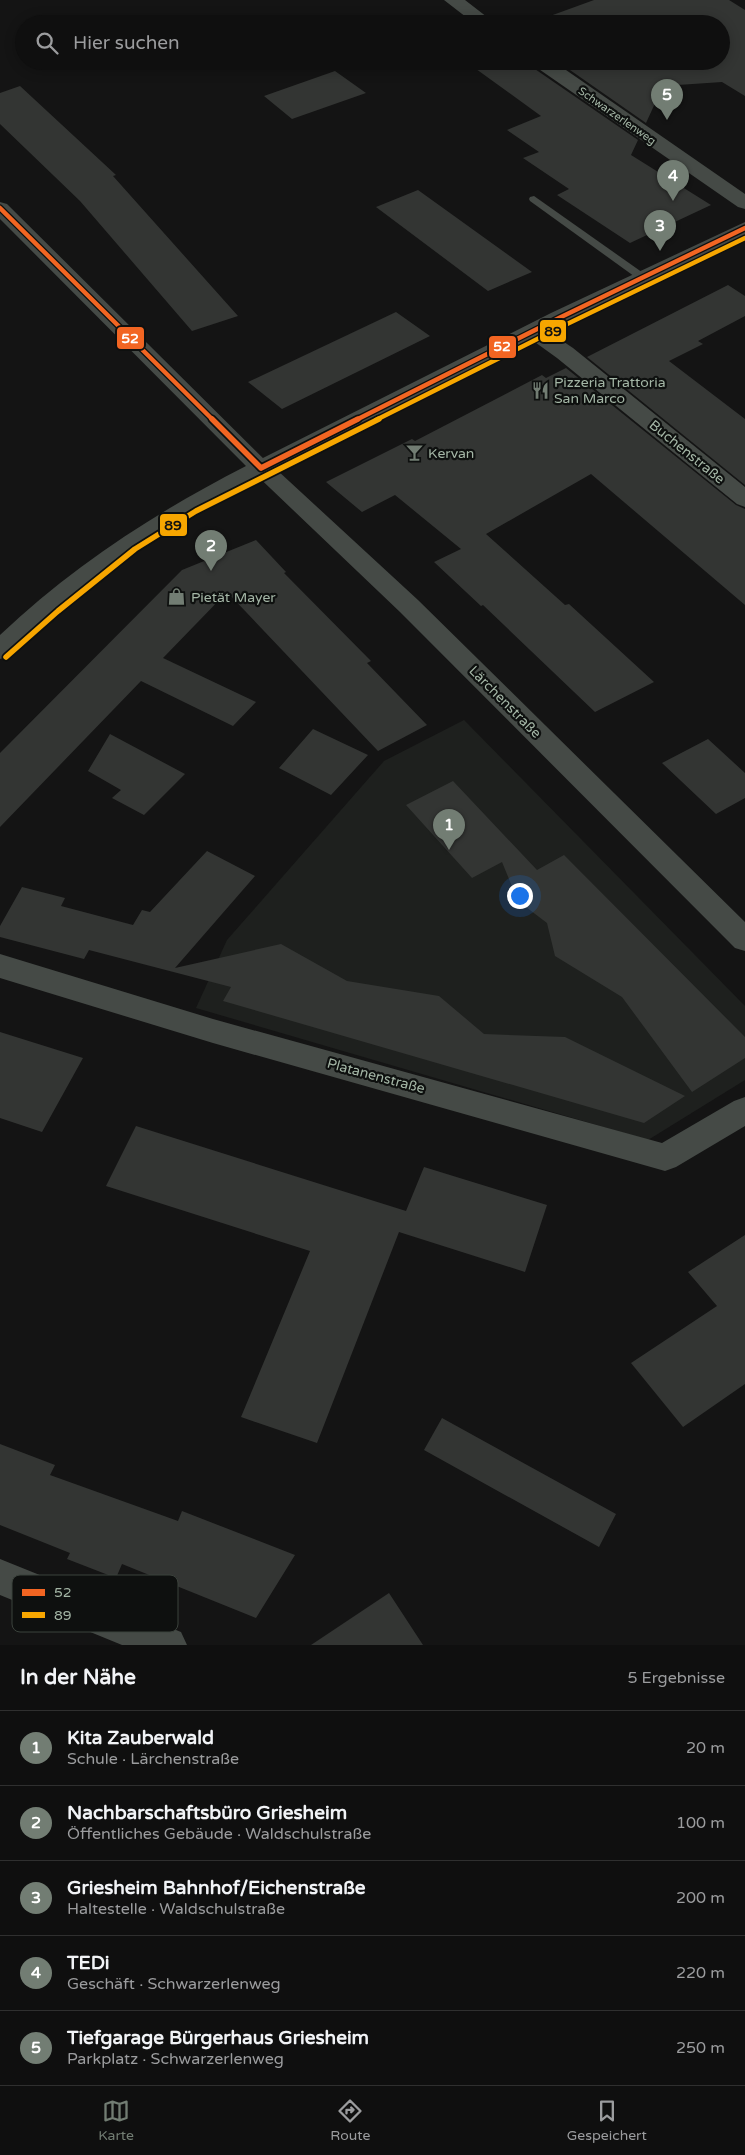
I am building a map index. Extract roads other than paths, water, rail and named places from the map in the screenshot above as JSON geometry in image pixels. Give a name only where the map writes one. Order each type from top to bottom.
[{"type":"street","points":[[453,0],[474,15]]},
{"type":"street","name":"Schwarzerlenweg","points":[[553,70],[745,203]]},
{"type":"street","name":"Lärchenstraße","points":[[0,208],[261,468],[409,606],[745,940]]},
{"type":"street","points":[[0,650],[52,604],[130,542],[192,503],[642,277],[745,228]]},
{"type":"street","name":"Buchenstraße","points":[[534,331],[565,353],[745,499]]},
{"type":"street","name":"Platanenstraße","points":[[0,966],[213,1031],[665,1157],[745,1110]]},
{"type":"street","points":[[0,1577],[12,1582]]},
{"type":"street","points":[[136,1632],[168,1645]]},
{"type":"lane","points":[[534,199],[642,277]]},
{"type":"place","name":"Tiefgarage Bürgerhaus Griesheim","points":[[667,120]]},
{"type":"place","name":"TEDi","points":[[673,201]]},
{"type":"place","name":"Griesheim Bahnhof/Eichenstraße","points":[[660,251]]},
{"type":"place","name":"Pizzeria Trattoria San Marco","points":[[540,390]]},
{"type":"place","name":"Kervan","points":[[414,453]]},
{"type":"place","name":"Nachbarschaftsbüro Griesheim","points":[[211,571]]},
{"type":"place","name":"Pietät Mayer","points":[[177,597]]},
{"type":"place","name":"Kita Zauberwald","points":[[449,850]]}]
